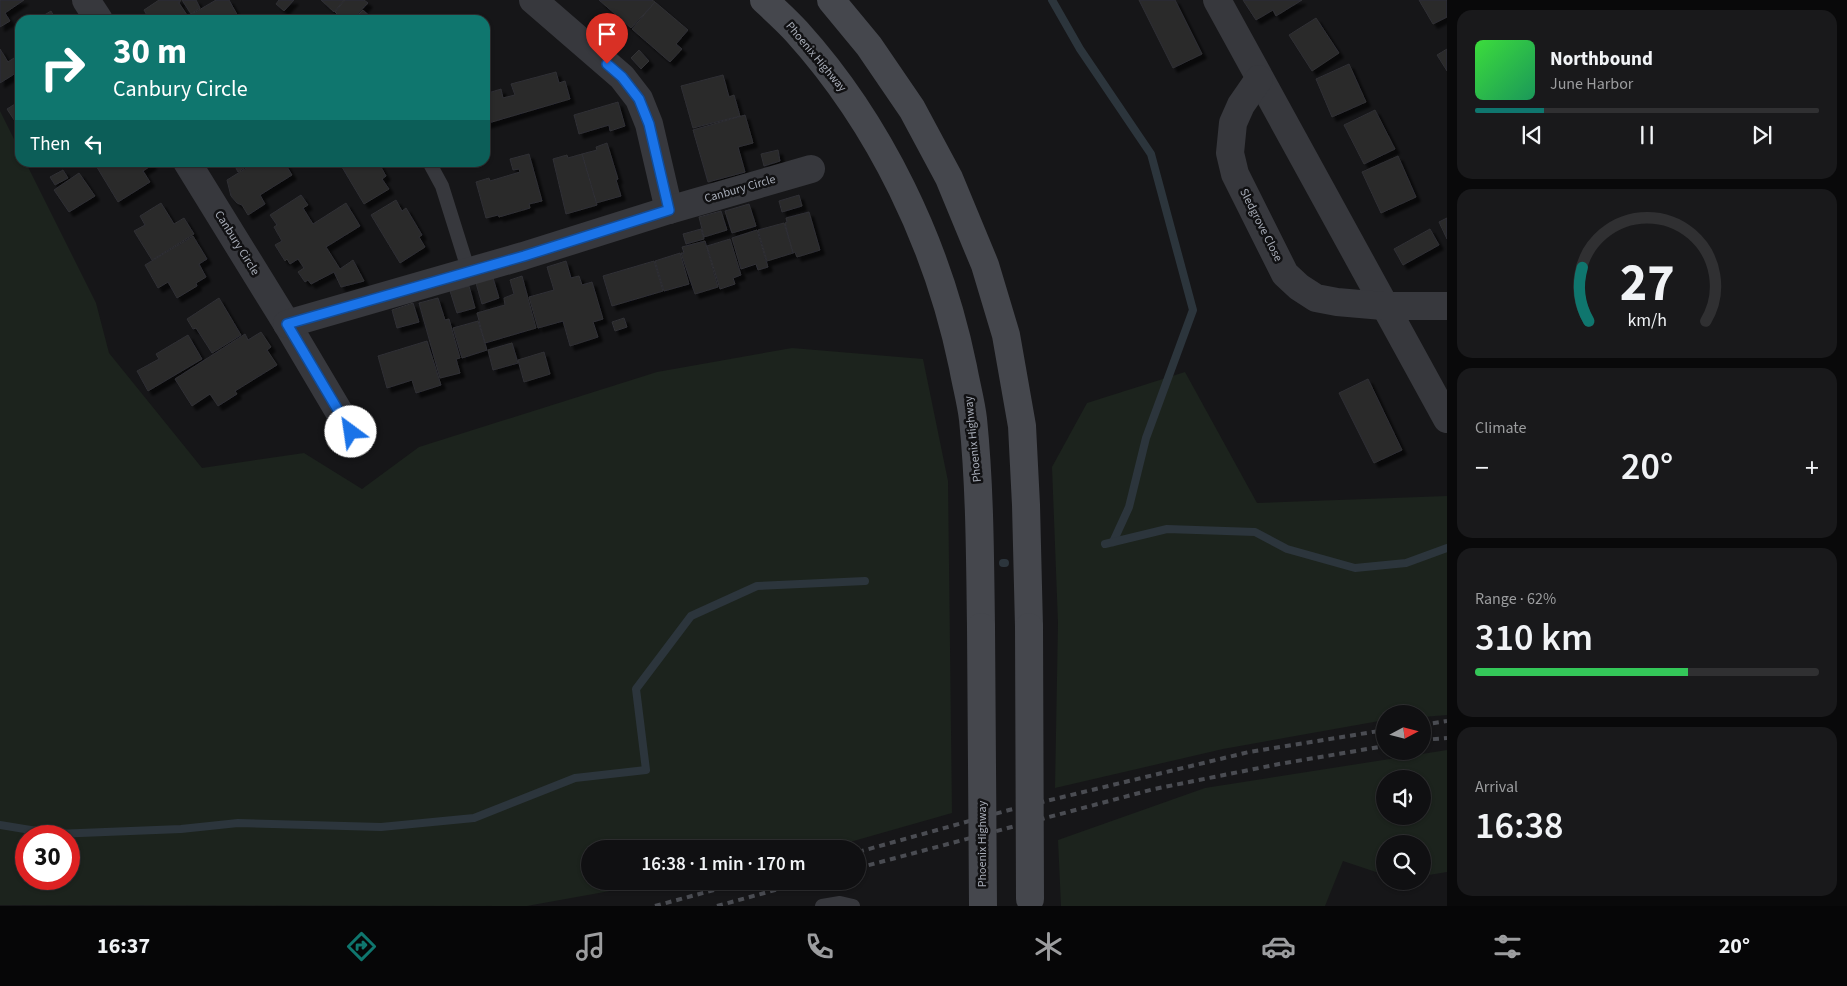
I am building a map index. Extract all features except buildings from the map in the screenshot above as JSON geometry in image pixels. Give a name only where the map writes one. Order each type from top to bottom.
[{"type":"main road","name":"Phoenix Highway","points":[[764,0],[797,32],[848,96],[887,160],[917,220],[939,275],[958,345],[973,417],[979,490],[983,906]]},
{"type":"main road","points":[[831,0],[869,46],[912,109],[949,178],[985,265],[1006,335],[1022,426],[1026,505],[1029,627],[1030,903]]},
{"type":"street","points":[[86,0],[96,15]]},
{"type":"street","points":[[533,0],[622,77],[639,99],[649,124],[669,210]]},
{"type":"street","points":[[1217,0],[1383,306],[1447,419]]},
{"type":"street","name":"Sledgrove Close","points":[[1259,79],[1241,105],[1233,123],[1230,153],[1235,174],[1286,274],[1299,287],[1316,298],[1383,306],[1447,306]]},
{"type":"street","name":"Canbury Circle","points":[[190,167],[351,432]]},
{"type":"street","name":"Canbury Circle","points":[[287,324],[469,272],[669,210],[811,169]]},
{"type":"lane","points":[[432,167],[442,186],[469,272]]},
{"type":"lane","points":[[822,906],[840,903],[853,906]]},
{"type":"shaded area","points":[[0,111],[15,141],[15,167],[28,167],[96,303],[109,353],[202,468],[304,453],[362,489],[419,447],[657,372],[792,348],[923,359],[948,481],[952,813],[857,840],[581,840],[581,890],[615,890],[527,906],[0,905]]},
{"type":"shaded area","points":[[1185,372],[1257,503],[1447,496],[1447,715],[1431,716],[1431,705],[1376,705],[1376,722],[1223,749],[1055,788],[1058,623],[1052,467],[1087,403]]},
{"type":"shaded area","points":[[1447,750],[1447,872],[1431,875],[1431,835],[1376,835],[1376,872],[1343,861],[1325,906],[1061,906],[1058,840],[1205,788],[1383,760],[1431,760],[1431,753]]},
{"type":"waterway","points":[[1052,0],[1080,49],[1151,154],[1193,310],[1146,438],[1129,507],[1113,542]]},
{"type":"waterway","points":[[1105,544],[1167,529],[1255,532],[1287,549],[1355,568],[1406,563],[1447,548]]},
{"type":"waterway","points":[[0,825],[55,834],[181,829],[238,823],[381,827],[474,818],[575,778],[646,770],[636,689],[691,616],[757,586],[865,581]]},
{"type":"railway","points":[[1431,724],[1447,721]]},
{"type":"railway","points":[[866,850],[1009,810],[1249,752],[1376,731]]},
{"type":"railway","points":[[1431,739],[1447,738]]},
{"type":"railway","points":[[866,866],[1154,789],[1279,764],[1376,748]]},
{"type":"railway","points":[[655,906],[714,890]]},
{"type":"railway","points":[[717,906],[775,890]]},
{"type":"route","points":[[351,432],[287,324],[524,256],[669,210],[649,124],[639,99],[622,77],[607,64]]}]
